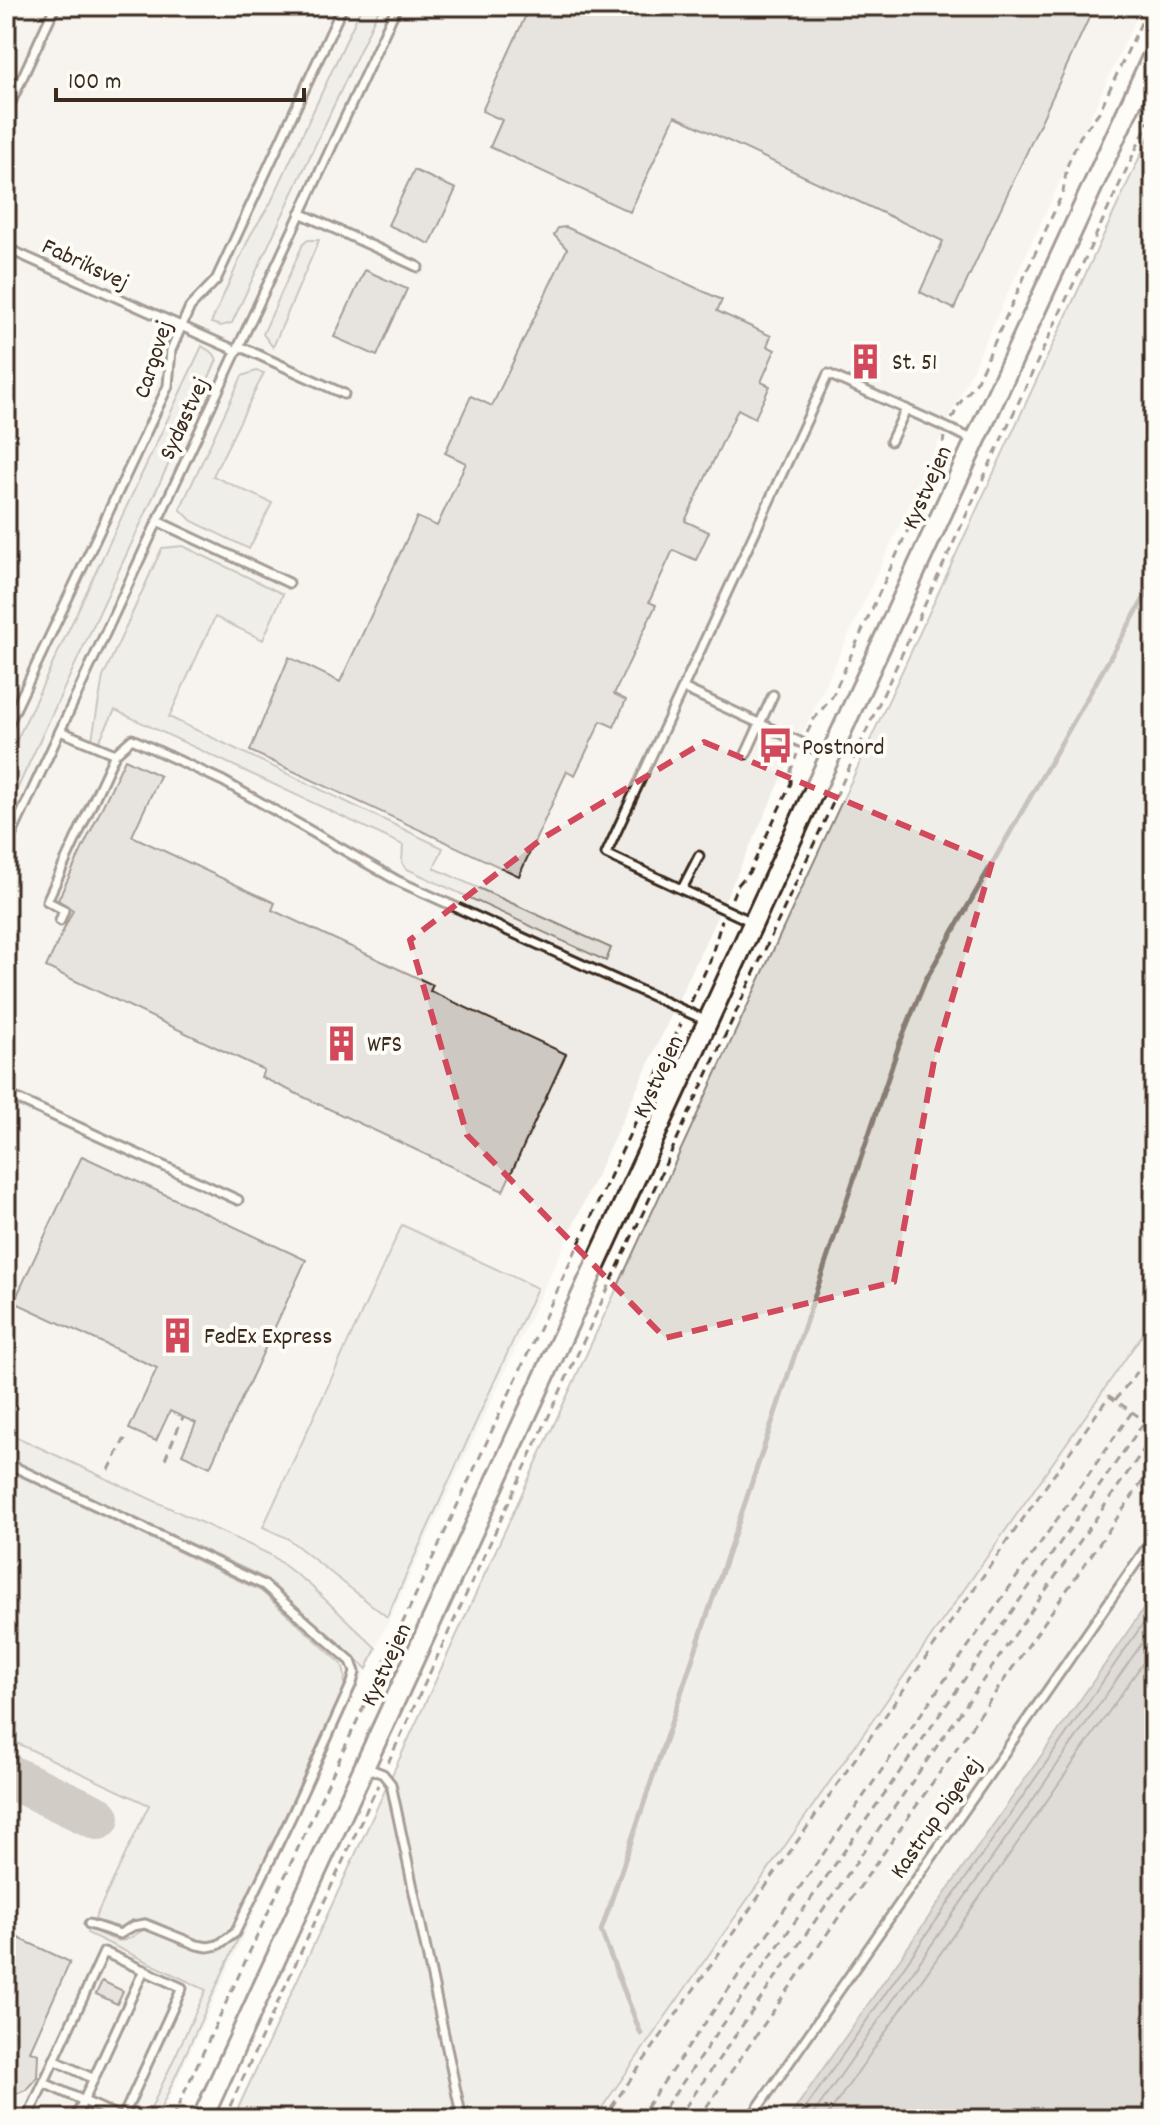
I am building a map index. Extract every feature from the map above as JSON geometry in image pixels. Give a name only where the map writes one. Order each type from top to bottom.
[{"type":"street","name":"Kystvejen","points":[[202,2119],[1154,53]]},
{"type":"lane","name":"Cargovej","points":[[6,729],[168,386],[171,350],[190,307],[216,280],[343,6]]},
{"type":"lane","name":"Sydøstvej","points":[[6,847],[397,6]]},
{"type":"lane","points":[[6,113],[53,11]]},
{"type":"lane","points":[[300,213],[418,267]]},
{"type":"lane","name":"Fabriksvej","points":[[6,248],[181,328],[238,348],[344,394]]},
{"type":"lane","points":[[754,923],[606,854],[685,689],[828,374],[974,440]]},
{"type":"lane","points":[[891,441],[906,409]]},
{"type":"lane","points":[[157,521],[289,583]]},
{"type":"lane","points":[[685,689],[830,756]]},
{"type":"lane","points":[[746,754],[773,695]]},
{"type":"lane","points":[[60,731],[115,754]]},
{"type":"lane","points":[[60,921],[64,910],[47,901],[115,754],[132,739],[223,781],[398,881],[709,1022]]},
{"type":"lane","points":[[682,889],[699,856]]},
{"type":"lane","points":[[6,1094],[238,1200]]},
{"type":"lane","points":[[6,1463],[264,1585],[351,1661],[355,1672],[240,1924],[227,1940],[218,1945],[197,1945],[145,1924],[133,1926],[120,1934],[89,1924]]},
{"type":"lane","name":"Kastrup Digevej","points":[[750,2119],[1154,1537]]},
{"type":"lane","points":[[364,1767],[383,1774],[391,1784],[462,2119]]},
{"type":"lane","points":[[27,2119],[104,1952],[182,1988],[123,2119],[44,2083]]},
{"type":"lane","points":[[75,2119],[144,1970]]},
{"type":"lane","points":[[54,2060],[94,2079]]},
{"type":"path","points":[[172,2119],[687,1012],[710,961],[726,910],[737,886],[750,871],[791,783],[791,770],[803,742],[814,719],[826,707],[839,683],[941,457],[942,442],[948,427],[959,404],[976,383],[1005,321],[1063,192],[1067,166],[1080,137],[1099,112],[1149,6]]},
{"type":"path","points":[[224,2119],[1154,110]]},
{"type":"path","points":[[1115,1400],[1154,1351]]},
{"type":"path","points":[[603,2119],[1109,1396],[1154,1427]]},
{"type":"path","points":[[638,2119],[1132,1412]]},
{"type":"path","points":[[165,1459],[183,1417]]},
{"type":"path","points":[[657,2119],[1145,1421]]},
{"type":"path","points":[[677,2119],[1154,1435]]},
{"type":"path","points":[[109,1470],[124,1440],[131,1443]]},
{"type":"path","points":[[698,2119],[1154,1465]]},
{"type":"highlighted area","points":[[704,742],[992,862],[934,1061],[894,1282],[665,1338],[467,1135],[410,940],[543,838]]},
{"type":"shaded area","points":[[6,6],[1142,6],[159,2119],[6,2119]]},
{"type":"shaded area","points":[[362,6],[379,6],[379,9],[232,323],[221,326],[211,323],[250,236],[271,202]]},
{"type":"shaded area","points":[[1154,126],[1154,1318],[594,2119],[233,2119]]},
{"type":"shaded area","points":[[308,240],[319,240],[273,347],[263,334],[303,244]]},
{"type":"shaded area","points":[[202,346],[217,360],[6,813],[6,763]]},
{"type":"shaded area","points":[[256,371],[264,373],[213,476],[272,503],[249,549],[192,521],[180,509],[242,376]]},
{"type":"shaded area","points":[[183,546],[283,594],[263,640],[215,617],[169,717],[443,848],[434,868],[611,948],[606,961],[405,868],[402,862],[403,845],[115,710],[98,743],[92,739],[103,677],[162,548]]},
{"type":"shaded area","points":[[402,1225],[537,1288],[387,1617],[287,1538],[263,1527]]},
{"type":"shaded area","points":[[1154,1319],[1154,1597],[789,2119],[596,2119]]},
{"type":"shaded area","points":[[6,1432],[271,1555],[310,1585],[376,1648],[367,1669],[265,1578],[6,1458]]},
{"type":"shaded area","points":[[6,1469],[261,1591],[342,1664],[344,1689],[237,1920],[216,1939],[194,1939],[145,1918],[119,1927],[94,1920],[149,1805],[6,1738]]},
{"type":"shaded area","points":[[243,1928],[156,2119],[146,2119],[206,1990],[87,1933],[88,1929],[121,1941],[145,1930],[154,1930],[210,1951],[220,1949]]},
{"type":"water","points":[[1154,1594],[1154,2119],[788,2119]]},
{"type":"building","points":[[530,6],[1091,6],[1089,18],[954,309],[920,292],[943,241],[675,116],[630,212],[490,147],[502,120],[482,111]]},
{"type":"building","points":[[414,170],[456,189],[430,244],[388,225]]},
{"type":"building","points":[[566,227],[722,300],[717,311],[771,336],[767,346],[775,350],[761,382],[770,386],[755,418],[738,409],[685,521],[709,532],[696,560],[673,550],[649,602],[656,605],[614,694],[626,700],[614,727],[601,721],[575,775],[567,771],[519,876],[250,751],[289,657],[340,682],[417,517],[437,526],[466,463],[445,453],[471,396],[492,406],[567,249],[554,235],[558,228]]},
{"type":"building","points":[[365,270],[407,289],[377,356],[334,337]]},
{"type":"building","name":"St. 51","points":[[859,347],[881,358],[872,375],[851,365]]},
{"type":"building","points":[[125,759],[160,776],[132,836],[275,903],[272,910],[433,985],[430,991],[566,1054],[503,1191],[261,1077],[264,1070],[46,967],[73,910],[58,900]]},
{"type":"building","name":"FedEx Express","points":[[82,1156],[306,1260],[210,1467],[182,1454],[196,1423],[170,1411],[156,1441],[129,1429],[157,1368],[14,1302]]},
{"type":"building","points":[[6,1932],[70,1962],[30,2051],[38,2054],[37,2077],[26,2090],[6,2098]]},
{"type":"building","points":[[102,1981],[123,1991],[117,2004],[96,1994]]},
{"type":"waterway","points":[[641,2034],[601,1931],[899,1045],[926,979],[1154,581]]},
{"type":"taxiway","points":[[6,1775],[98,1818]]},
{"type":"place","name":"St. 51","points":[[866,361]]},
{"type":"place","name":"Postnord","points":[[776,746]]},
{"type":"place","name":"WFS","points":[[341,1043]]},
{"type":"place","name":"FedEx Express","points":[[178,1335]]}]
